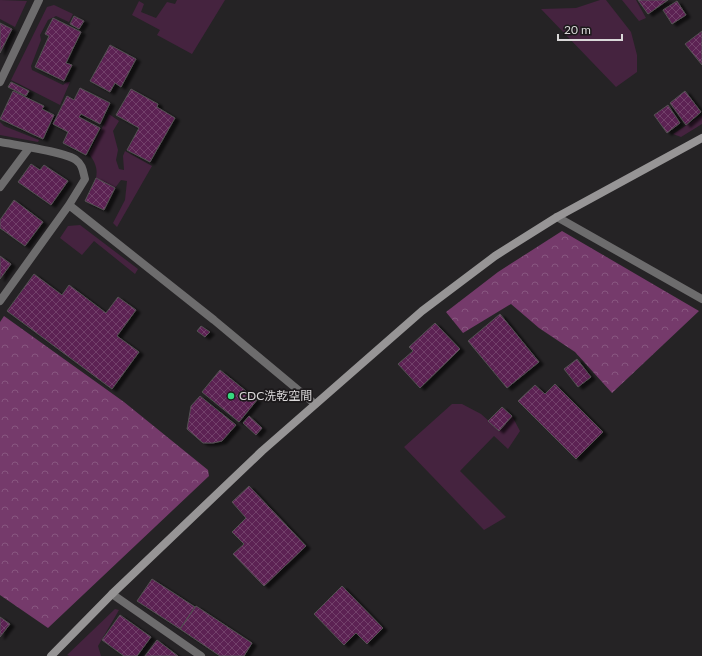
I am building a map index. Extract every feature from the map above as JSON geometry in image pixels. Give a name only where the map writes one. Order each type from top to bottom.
[{"type":"street","points":[[0,82],[39,0]]},
{"type":"street","points":[[51,656],[112,594],[262,451],[422,311],[495,256],[557,217],[702,138]]},
{"type":"street","points":[[0,142],[69,156],[76,159],[82,166],[85,179],[69,205],[0,301]]},
{"type":"street","points":[[0,187],[29,148]]},
{"type":"street","points":[[69,205],[214,320],[315,404]]},
{"type":"street","points":[[557,217],[702,299]]},
{"type":"street","points":[[112,594],[201,656]]},
{"type":"shaded area","points":[[0,0],[27,1],[15,27],[0,19]]},
{"type":"shaded area","points":[[177,0],[225,0],[192,54],[157,35],[160,30],[132,15],[139,1],[144,4],[141,12],[156,18],[167,2],[175,4]]},
{"type":"shaded area","points":[[600,0],[606,0],[631,32],[637,55],[637,72],[616,87],[541,9],[576,8]]},
{"type":"shaded area","points":[[622,0],[636,0],[646,18],[639,21]]},
{"type":"shaded area","points":[[54,5],[73,14],[69,22],[56,16],[48,20],[40,35],[41,40],[31,66],[32,70],[63,85],[70,82],[60,105],[11,80],[47,7]]},
{"type":"shaded area","points":[[109,114],[119,121],[113,131],[118,150],[116,160],[119,169],[124,170],[123,156],[125,151],[152,166],[117,227],[113,223],[125,200],[127,181],[121,180],[115,188],[96,178],[96,165],[89,154]]},
{"type":"shaded area","points":[[702,115],[702,124],[681,137],[673,134]]},
{"type":"shaded area","points":[[0,122],[4,126],[39,140],[38,142],[0,135]]},
{"type":"shaded area","points":[[80,225],[138,269],[135,274],[94,241],[82,255],[60,238],[68,226]]},
{"type":"shaded area","points":[[452,404],[462,404],[481,414],[499,430],[512,416],[520,431],[508,449],[494,436],[460,471],[506,517],[484,530],[404,447]]},
{"type":"shaded area","points":[[115,609],[119,610],[98,646],[101,656],[67,655]]},
{"type":"green space","points":[[562,231],[699,311],[612,393],[575,352],[539,328],[511,304],[463,333],[446,312],[498,272]]},
{"type":"green space","points":[[4,316],[124,402],[208,470],[209,476],[48,628],[0,595],[0,322]]},
{"type":"building","points":[[638,0],[668,0],[648,14]]},
{"type":"building","points":[[677,1],[686,15],[672,24],[663,10]]},
{"type":"building","points":[[74,16],[84,21],[79,29],[70,24]]},
{"type":"building","points":[[53,18],[81,32],[66,63],[72,65],[64,81],[35,67],[49,36],[45,34]]},
{"type":"building","points":[[0,23],[12,29],[0,53]]},
{"type":"building","points":[[702,31],[702,65],[685,44]]},
{"type":"building","points":[[110,45],[136,59],[121,87],[115,83],[110,92],[90,81]]},
{"type":"building","points":[[11,82],[29,91],[26,96],[8,87]]},
{"type":"building","points":[[80,88],[110,103],[100,124],[81,114],[79,117],[100,128],[86,155],[63,143],[68,132],[53,124],[67,96],[74,100]]},
{"type":"building","points":[[131,89],[158,104],[157,107],[175,118],[150,162],[127,150],[139,128],[116,115]]},
{"type":"building","points":[[13,91],[44,106],[42,109],[54,115],[43,139],[0,119]]},
{"type":"building","points":[[685,91],[701,112],[686,125],[670,103]]},
{"type":"building","points":[[668,105],[680,123],[667,133],[654,115]]},
{"type":"building","points":[[31,164],[40,170],[44,165],[68,181],[51,205],[18,182]]},
{"type":"building","points":[[96,178],[115,188],[104,210],[85,201]]},
{"type":"building","points":[[14,200],[43,222],[25,246],[0,228],[0,220]]},
{"type":"building","points":[[0,256],[11,264],[0,279]]},
{"type":"building","points":[[34,274],[62,295],[69,285],[106,313],[118,297],[136,310],[117,336],[139,352],[112,389],[7,311]]},
{"type":"building","points":[[500,314],[539,362],[507,388],[468,341]]},
{"type":"building","points":[[435,323],[460,349],[420,388],[398,364],[413,351],[409,347]]},
{"type":"building","points":[[201,326],[210,332],[205,337],[197,331]]},
{"type":"building","points":[[577,359],[591,377],[578,387],[564,369]]},
{"type":"building","points":[[220,370],[257,400],[239,422],[202,392]]},
{"type":"building","points":[[555,384],[603,432],[576,459],[518,401],[535,385],[545,394]]},
{"type":"building","points":[[200,396],[236,425],[222,441],[203,443],[187,429],[191,406]]},
{"type":"building","points":[[502,407],[512,416],[499,431],[488,421]]},
{"type":"building","points":[[249,416],[262,428],[256,435],[243,423]]},
{"type":"building","points":[[249,486],[306,546],[264,586],[233,554],[244,544],[232,532],[246,518],[232,502]]},
{"type":"building","points":[[152,579],[195,607],[180,629],[137,601]]},
{"type":"building","points":[[342,586],[383,628],[367,644],[356,633],[344,645],[314,614]]},
{"type":"building","points":[[196,606],[252,643],[244,656],[220,656],[180,629]]},
{"type":"building","points":[[120,615],[151,637],[137,656],[124,656],[102,640]]},
{"type":"building","points":[[0,617],[10,624],[0,637]]},
{"type":"building","points":[[157,640],[178,656],[145,656]]},
{"type":"place","name":"CDC洗乾空間","points":[[231,396]]}]
